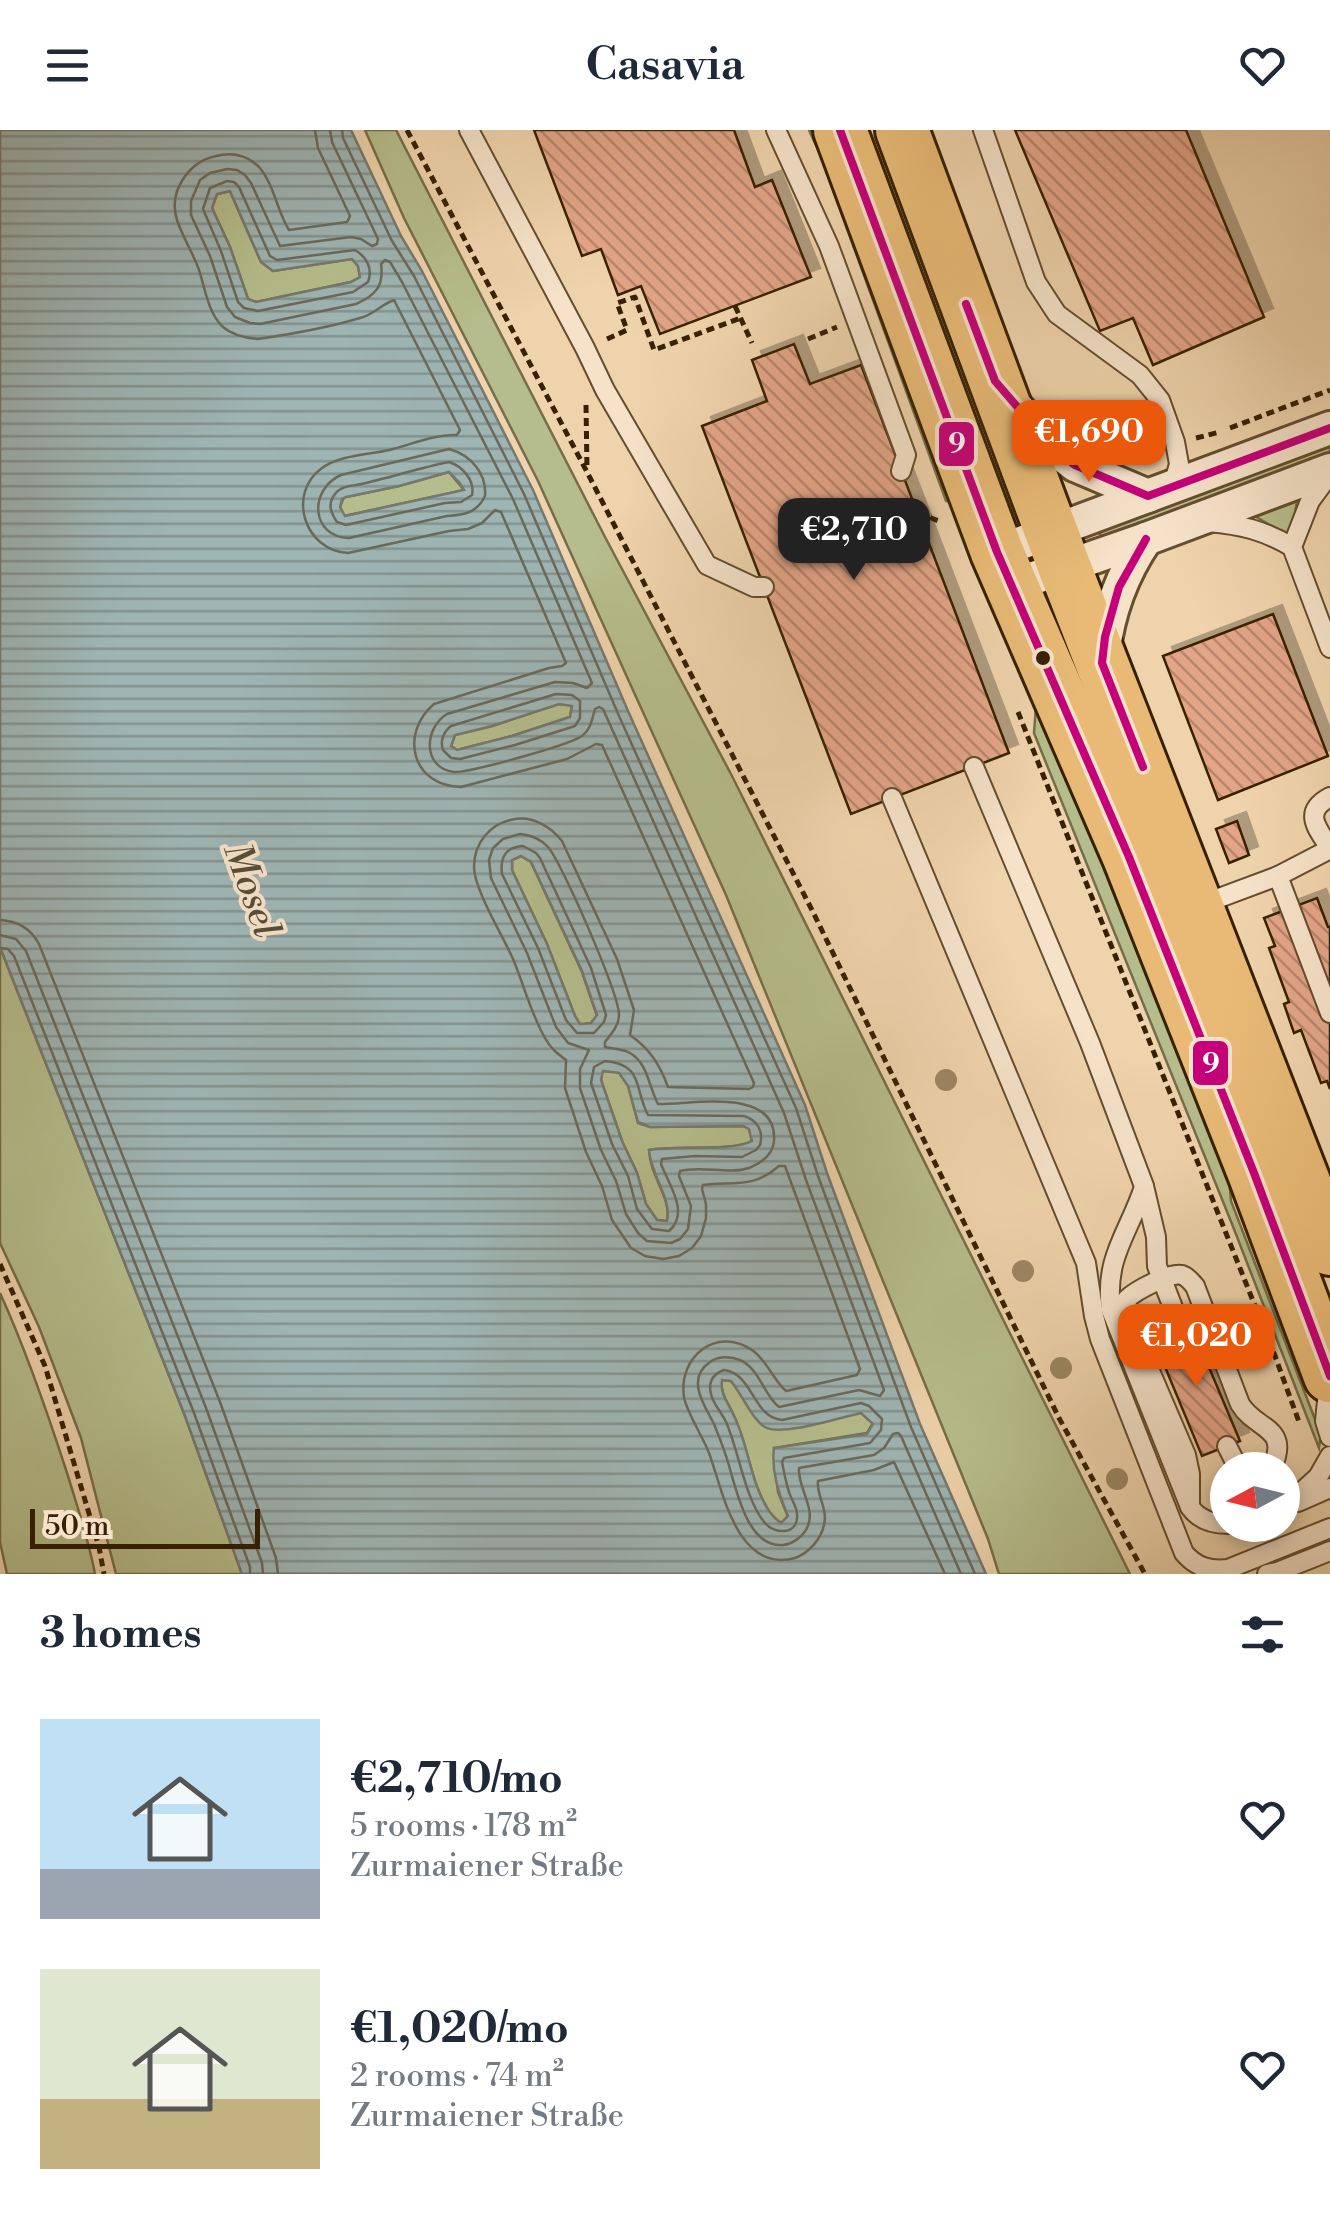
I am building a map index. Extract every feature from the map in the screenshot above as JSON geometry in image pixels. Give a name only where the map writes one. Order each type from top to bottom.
[{"type":"main road","points":[[840,130],[1004,569],[1128,857],[1330,1376]]},
{"type":"main road","points":[[902,130],[1102,664],[1306,1162],[1330,1249]]},
{"type":"street","points":[[995,381],[1052,448],[1075,465],[1161,492]]},
{"type":"street","points":[[1004,569],[1058,549],[1161,492],[1330,428]]},
{"type":"street","points":[[1058,549],[1146,539],[1330,472]]},
{"type":"street","points":[[1102,664],[1119,587],[1146,539]]},
{"type":"lane","points":[[470,130],[605,390],[706,565],[754,587],[764,587]]},
{"type":"lane","points":[[776,130],[829,246],[906,455],[900,471]]},
{"type":"lane","points":[[983,130],[1036,282],[1057,314],[1140,375],[1160,400],[1179,464],[1161,492]]},
{"type":"lane","points":[[1330,472],[1310,501],[1292,548],[1330,648]]},
{"type":"lane","points":[[1195,521],[1250,527],[1292,548]]},
{"type":"lane","points":[[974,766],[1090,1043],[1144,1186],[1156,1238],[1157,1266],[1180,1326]]},
{"type":"lane","points":[[1198,906],[1278,876],[1330,848],[1316,826],[1314,814],[1319,803],[1330,797]]},
{"type":"lane","points":[[892,798],[1086,1263],[1100,1339],[1178,1542],[1190,1560],[1201,1567],[1225,1572],[1330,1528]]},
{"type":"lane","points":[[1278,876],[1330,1013]]},
{"type":"lane","points":[[1144,1186],[1113,1262],[1111,1310],[1190,1507],[1210,1522]]},
{"type":"lane","points":[[1190,1507],[1186,1456],[1126,1315],[1127,1299],[1132,1293],[1162,1280],[1182,1275],[1188,1278],[1195,1286],[1240,1404],[1250,1416],[1268,1426],[1277,1452]]},
{"type":"lane","points":[[1330,1376],[1324,1421],[1330,1437]]},
{"type":"lane","points":[[1227,1446],[1230,1452]]},
{"type":"lane","points":[[1300,1493],[1318,1477],[1330,1456]]},
{"type":"lane","points":[[1300,1501],[1330,1488]]},
{"type":"lane","points":[[1267,1574],[1330,1551]]},
{"type":"path","points":[[407,130],[813,912],[1058,1418],[1145,1574]]},
{"type":"path","points":[[628,330],[618,303],[635,297],[654,350],[741,318]]},
{"type":"path","points":[[735,306],[752,343]]},
{"type":"path","points":[[918,517],[932,517]]},
{"type":"path","points":[[1018,711],[1301,1428]]},
{"type":"path","points":[[0,1264],[45,1366],[104,1574]]},
{"type":"green space","points":[[365,130],[396,130],[732,776],[1130,1574],[999,1574],[726,895],[538,481],[404,218]]},
{"type":"green space","points":[[809,130],[823,130],[962,504],[946,501]]},
{"type":"green space","points":[[230,191],[261,262],[273,271],[352,259],[360,277],[256,302],[248,299],[212,208],[217,194]]},
{"type":"green space","points":[[1330,442],[1330,455],[1103,541],[1098,530]]},
{"type":"green space","points":[[449,472],[464,490],[344,516],[340,507],[346,497]]},
{"type":"green space","points":[[1295,498],[1292,531],[1287,535],[1253,515]]},
{"type":"green space","points":[[559,704],[572,705],[570,717],[457,750],[451,746],[455,735]]},
{"type":"green space","points":[[1036,706],[1227,1152],[1231,1201],[1321,1435],[1319,1448],[1034,733]]},
{"type":"green space","points":[[521,856],[531,862],[582,972],[597,1016],[591,1023],[580,1025],[575,1016],[512,870],[512,860]]},
{"type":"green space","points":[[0,947],[185,1416],[242,1574],[116,1574],[81,1438],[39,1327],[0,1243]]},
{"type":"green space","points":[[602,1071],[619,1072],[628,1085],[638,1123],[650,1127],[744,1126],[752,1141],[731,1146],[649,1150],[668,1212],[667,1221],[657,1220],[646,1204],[622,1141],[601,1080]]},
{"type":"green space","points":[[0,1293],[53,1430],[95,1574],[7,1574],[0,1542]]},
{"type":"green space","points":[[721,1380],[731,1381],[740,1393],[861,1413],[873,1423],[867,1433],[774,1448],[778,1492],[788,1517],[782,1524],[761,1496]]},
{"type":"water","name":"Mosel","points":[[0,130],[351,130],[401,236],[533,490],[805,1105],[920,1424],[986,1574],[242,1574],[185,1416],[0,947]],"holes":[[[230,191],[261,262],[273,271],[352,259],[360,277],[256,302],[248,299],[212,208],[217,194]],[[449,472],[464,490],[345,516],[340,507],[346,497]],[[559,704],[572,706],[570,717],[457,750],[451,746],[455,735]],[[521,856],[531,862],[582,971],[597,1015],[591,1023],[580,1024],[575,1016],[512,870],[512,860]],[[603,1071],[619,1073],[628,1086],[638,1122],[650,1127],[743,1126],[749,1129],[752,1141],[731,1146],[649,1150],[667,1204],[667,1221],[657,1220],[646,1204],[601,1080]],[[722,1380],[731,1381],[756,1419],[773,1429],[798,1428],[861,1413],[873,1424],[867,1434],[774,1448],[775,1474],[788,1516],[781,1523],[761,1496],[739,1427],[722,1390]]]},
{"type":"building","points":[[534,130],[734,130],[755,187],[772,180],[811,277],[660,334],[641,286],[618,295],[601,249],[582,256]]},
{"type":"building","points":[[1015,130],[1186,130],[1264,317],[1153,365],[1133,318],[1100,331]]},
{"type":"building","points":[[794,344],[810,384],[861,365],[1009,753],[851,814],[702,426],[767,401],[752,360]]},
{"type":"building","points":[[1273,614],[1328,756],[1218,800],[1163,656]]},
{"type":"building","points":[[1237,821],[1249,855],[1229,863],[1216,829]]},
{"type":"building","points":[[1317,898],[1330,927],[1330,1089],[1327,1081],[1321,1083],[1301,1030],[1294,1033],[1284,1004],[1289,1002],[1269,948],[1275,946],[1264,918]]},
{"type":"building","points":[[1190,1322],[1240,1441],[1202,1456],[1153,1338]]},
{"type":"transit line","name":"9","points":[[840,130],[997,552],[1129,857],[1330,1376]]},
{"type":"transit line","name":"9","points":[[966,304],[995,381],[1052,447],[1075,465],[1148,496],[1330,428]]},
{"type":"transit line","name":"9","points":[[1143,767],[1102,663],[1119,587],[1146,539]]}]
